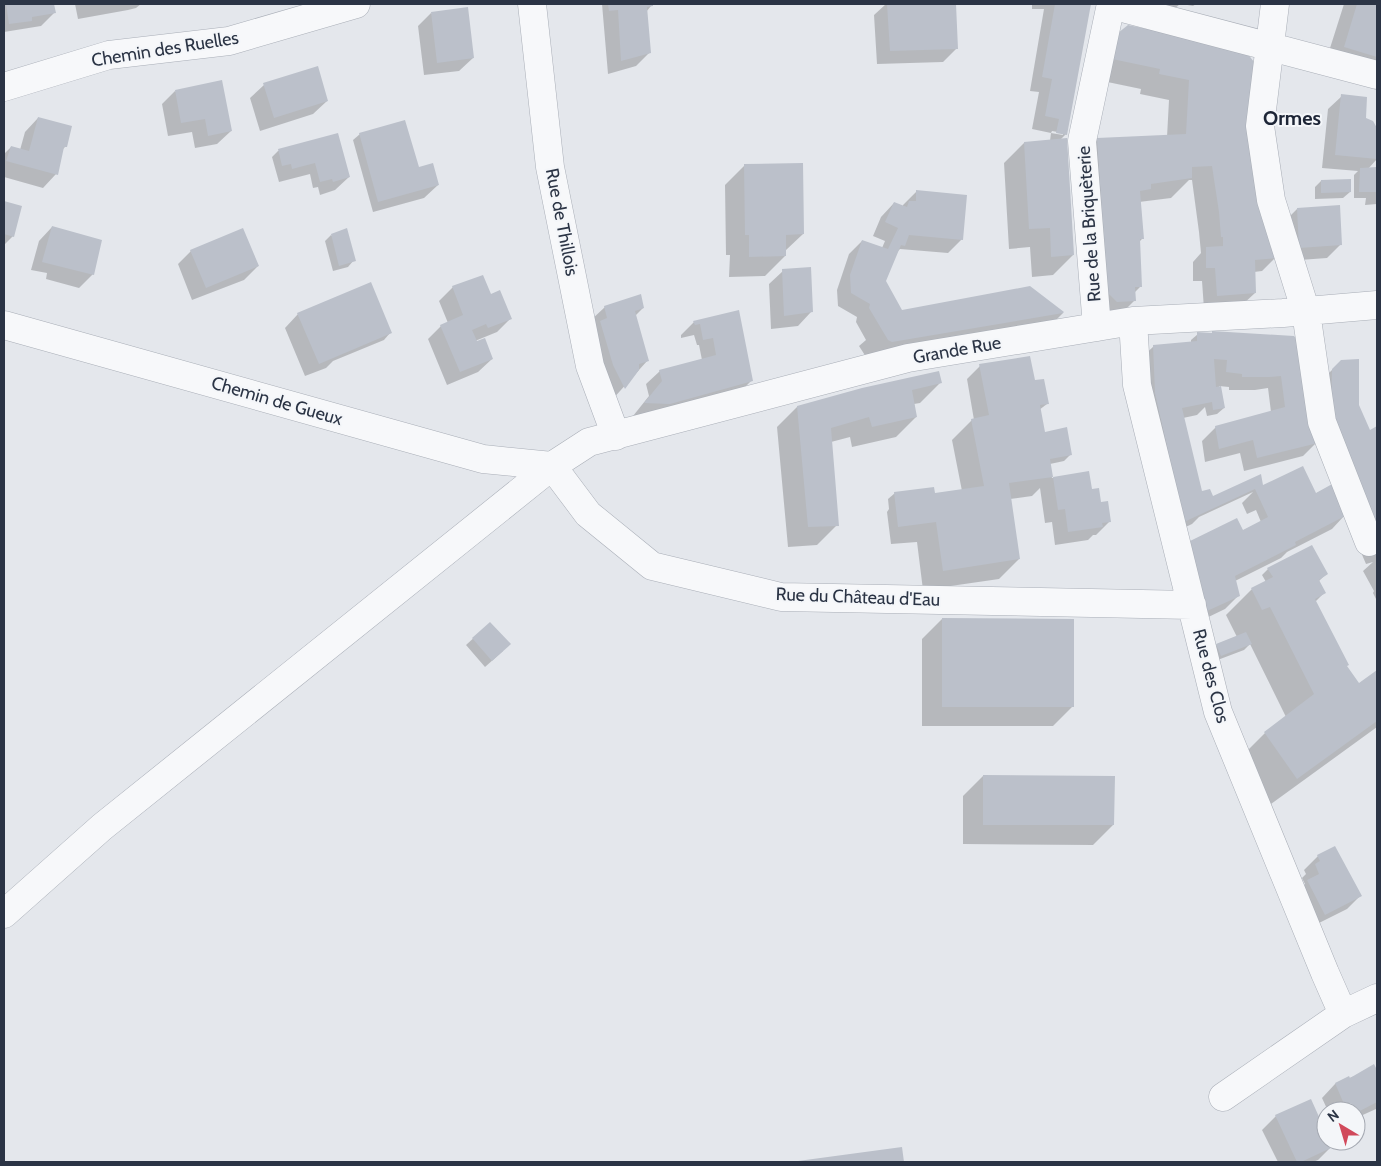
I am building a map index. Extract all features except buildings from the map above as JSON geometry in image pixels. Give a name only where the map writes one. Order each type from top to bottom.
[{"type":"street","name":"Chemin des Ruelles","points":[[4,87],[109,56],[229,41],[356,4]]},
{"type":"street","name":"Rue de Thillois","points":[[532,4],[550,166],[590,366],[616,436]]},
{"type":"street","points":[[1275,4],[1260,126],[1271,200],[1306,312],[1322,422],[1369,542]]},
{"type":"street","points":[[1111,5],[1377,75]]},
{"type":"street","name":"Rue de la Briquèterie","points":[[1097,327],[1082,140],[1111,5]]},
{"type":"street","name":"Grande Rue","points":[[616,436],[908,358],[1133,321],[1306,312],[1377,305]]},
{"type":"street","name":"Rue des Clos","points":[[1133,321],[1137,385],[1218,712],[1343,1014]]},
{"type":"street","name":"Chemin de Gueux","points":[[4,325],[483,458],[552,466]]},
{"type":"street","points":[[4,914],[102,827],[552,466],[589,442],[616,436]]},
{"type":"street","name":"Rue du Château d'Eau","points":[[552,466],[588,514],[652,566],[782,597],[1192,605]]},
{"type":"street","points":[[1223,1097],[1343,1014],[1377,998]]},
{"type":"district","name":"Ormes","points":[[1292,118]]}]
